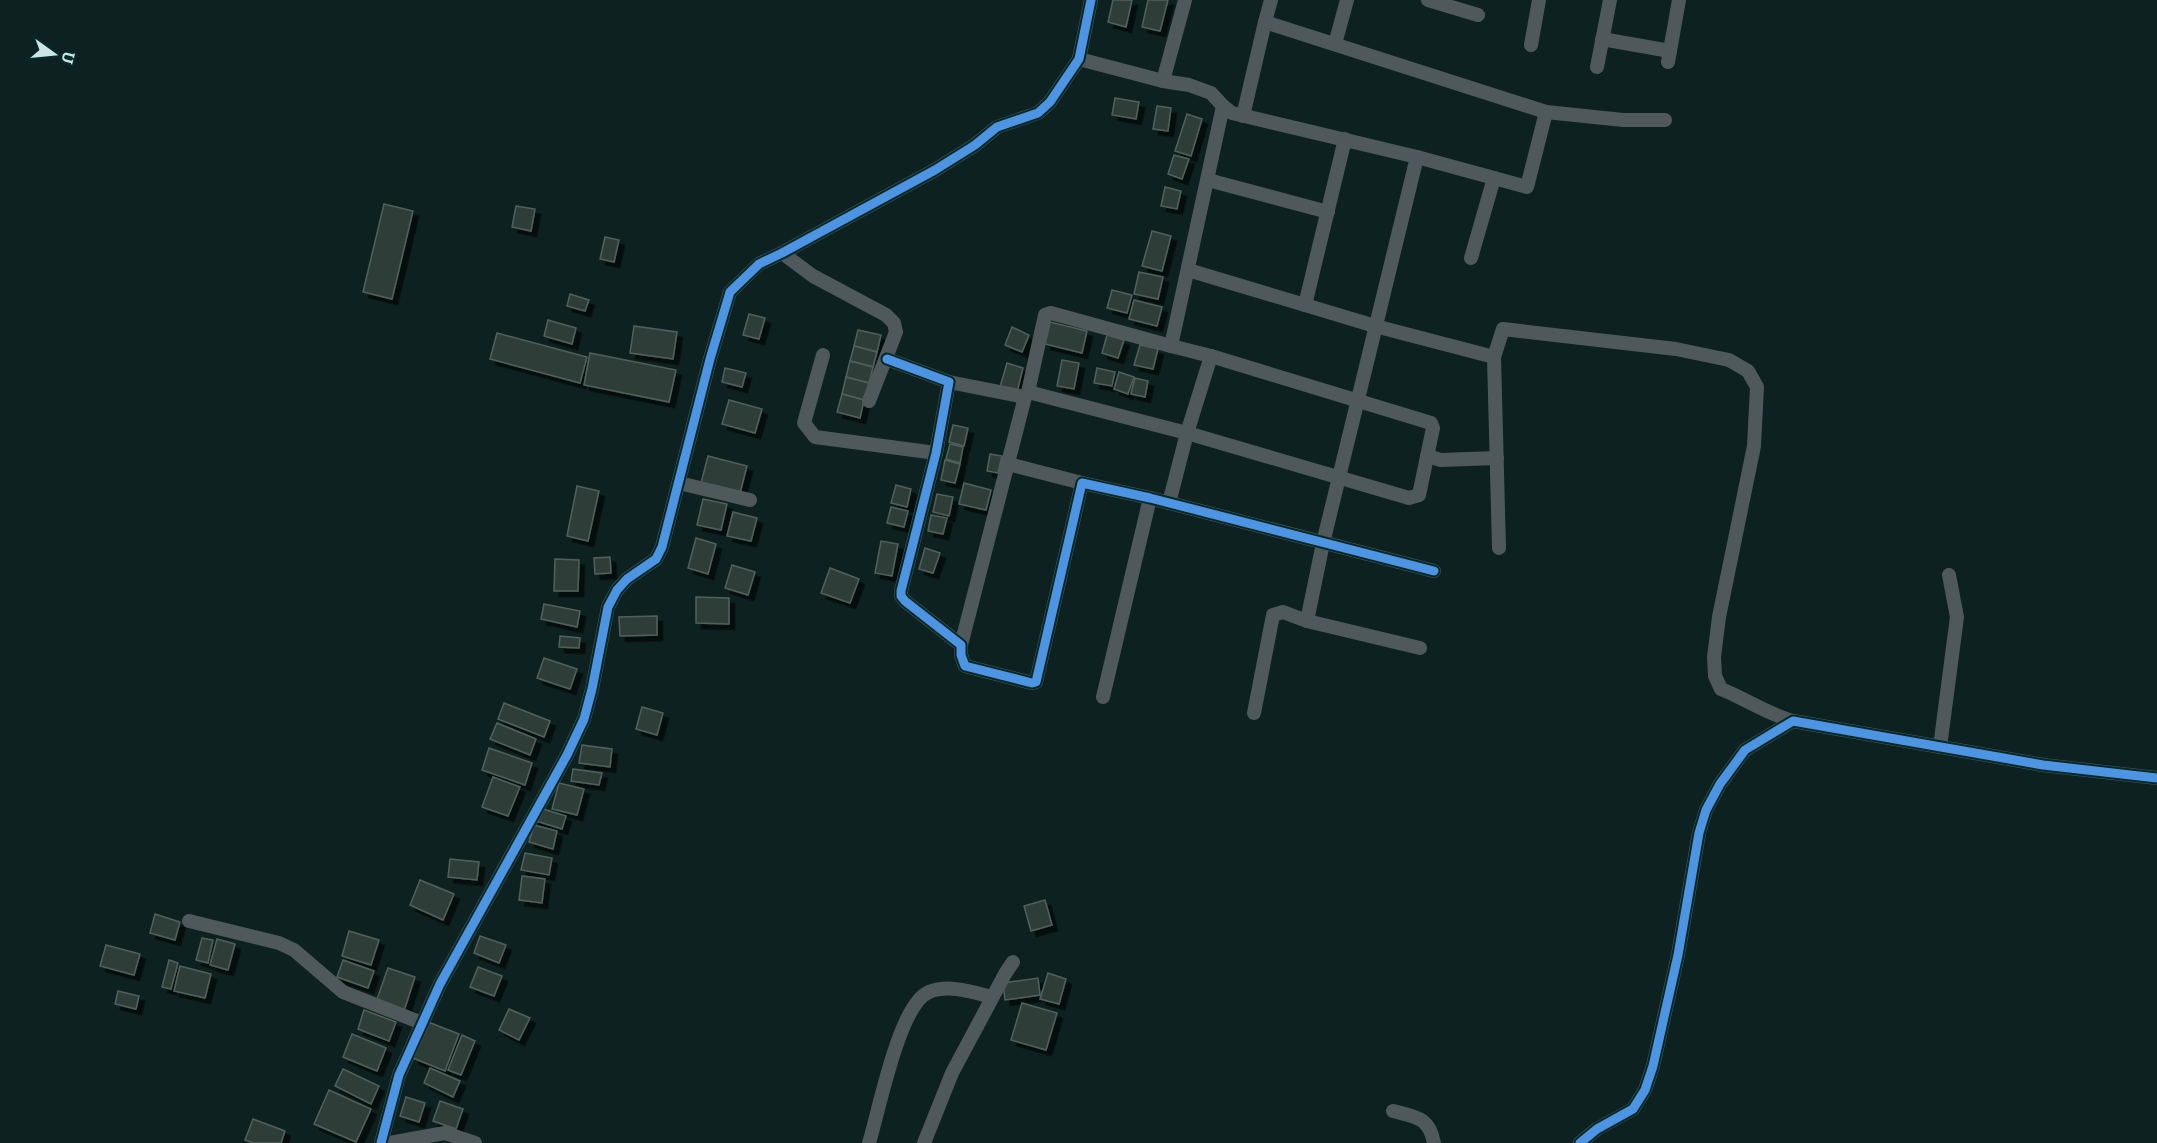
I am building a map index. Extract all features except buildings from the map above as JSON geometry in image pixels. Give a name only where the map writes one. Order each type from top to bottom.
[{"type":"street","points":[[381,1143],[399,1075],[445,974],[490,896],[579,728],[592,689],[608,607],[622,585],[656,559],[662,547],[710,359],[730,292],[759,264],[782,254],[935,170],[975,145],[997,127],[1038,113],[1050,102],[1079,59],[1091,0]]},
{"type":"street","points":[[1163,81],[1185,0]]},
{"type":"street","points":[[1243,116],[1270,0]]},
{"type":"street","points":[[1335,44],[1347,0]]},
{"type":"street","points":[[1428,0],[1478,15]]},
{"type":"street","points":[[1531,45],[1539,0]]},
{"type":"street","points":[[1597,67],[1610,0]]},
{"type":"street","points":[[1602,39],[1669,56],[1679,0]]},
{"type":"street","points":[[1265,22],[1546,112],[1623,120],[1665,120]]},
{"type":"street","points":[[1079,59],[1163,81],[1189,85],[1211,93],[1232,113],[1417,157],[1527,187],[1546,112]]},
{"type":"street","points":[[1171,346],[1223,106]]},
{"type":"street","points":[[1305,305],[1345,139]]},
{"type":"street","points":[[1307,621],[1323,543],[1417,157]]},
{"type":"street","points":[[1471,258],[1494,178]]},
{"type":"street","points":[[1208,180],[1328,212]]},
{"type":"street","points":[[782,254],[813,276],[886,315],[894,323],[896,332],[869,401]]},
{"type":"street","points":[[1188,270],[1375,326],[1494,357]]},
{"type":"street","points":[[887,358],[949,382],[1026,394],[1187,433],[1409,498],[1419,495],[1433,428],[1431,423],[1210,356],[1048,314],[1044,318],[1026,394],[961,645],[961,655],[965,666],[1032,683],[1036,682],[1082,483]]},
{"type":"street","points":[[1499,548],[1494,357],[1503,329],[1676,349],[1729,360],[1748,371],[1757,387],[1754,446],[1719,616],[1714,657],[1715,676],[1721,689],[1747,700],[1771,716],[1792,721],[2043,765],[2157,778]]},
{"type":"street","points":[[823,355],[804,423],[815,437],[936,453]]},
{"type":"street","points":[[1169,503],[1210,356]]},
{"type":"street","points":[[949,382],[936,453],[901,596],[961,645]]},
{"type":"street","points":[[1427,456],[1441,460],[1497,458]]},
{"type":"street","points":[[1008,464],[1434,571]]},
{"type":"street","points":[[679,483],[750,500]]},
{"type":"street","points":[[1103,697],[1150,498]]},
{"type":"street","points":[[1940,747],[1957,617],[1949,575]]},
{"type":"street","points":[[1254,713],[1273,615],[1283,612],[1307,621],[1420,648]]},
{"type":"street","points":[[1580,1143],[1634,1108],[1645,1089],[1653,1066],[1678,955],[1699,833],[1706,810],[1720,784],[1745,750],[1792,721]]},
{"type":"street","points":[[189,921],[279,943],[294,950],[343,992],[422,1023]]},
{"type":"street","points":[[924,1143],[952,1073],[1013,962]]},
{"type":"street","points":[[869,1143],[897,1042],[915,1002],[929,992],[955,988],[992,997]]},
{"type":"street","points":[[1394,1111],[1427,1123],[1434,1143]]},
{"type":"street","points":[[390,1143],[445,1133],[475,1143]]},
{"type":"cycle path","points":[[381,1143],[399,1075],[440,984],[567,755],[584,719],[608,607],[617,590],[627,579],[656,559],[662,547],[710,359],[730,292],[759,264],[935,170],[975,145],[997,127],[1038,113],[1050,102],[1079,59],[1091,0]]},
{"type":"cycle path","points":[[887,359],[949,382],[936,453],[901,596],[961,645],[961,655],[965,666],[1032,683],[1036,682],[1082,483],[1150,498],[1434,571]]},
{"type":"cycle path","points":[[1580,1143],[1597,1129],[1633,1109],[1645,1090],[1653,1066],[1678,955],[1699,833],[1706,810],[1720,784],[1745,750],[1793,721],[2043,765],[2157,778]]}]
